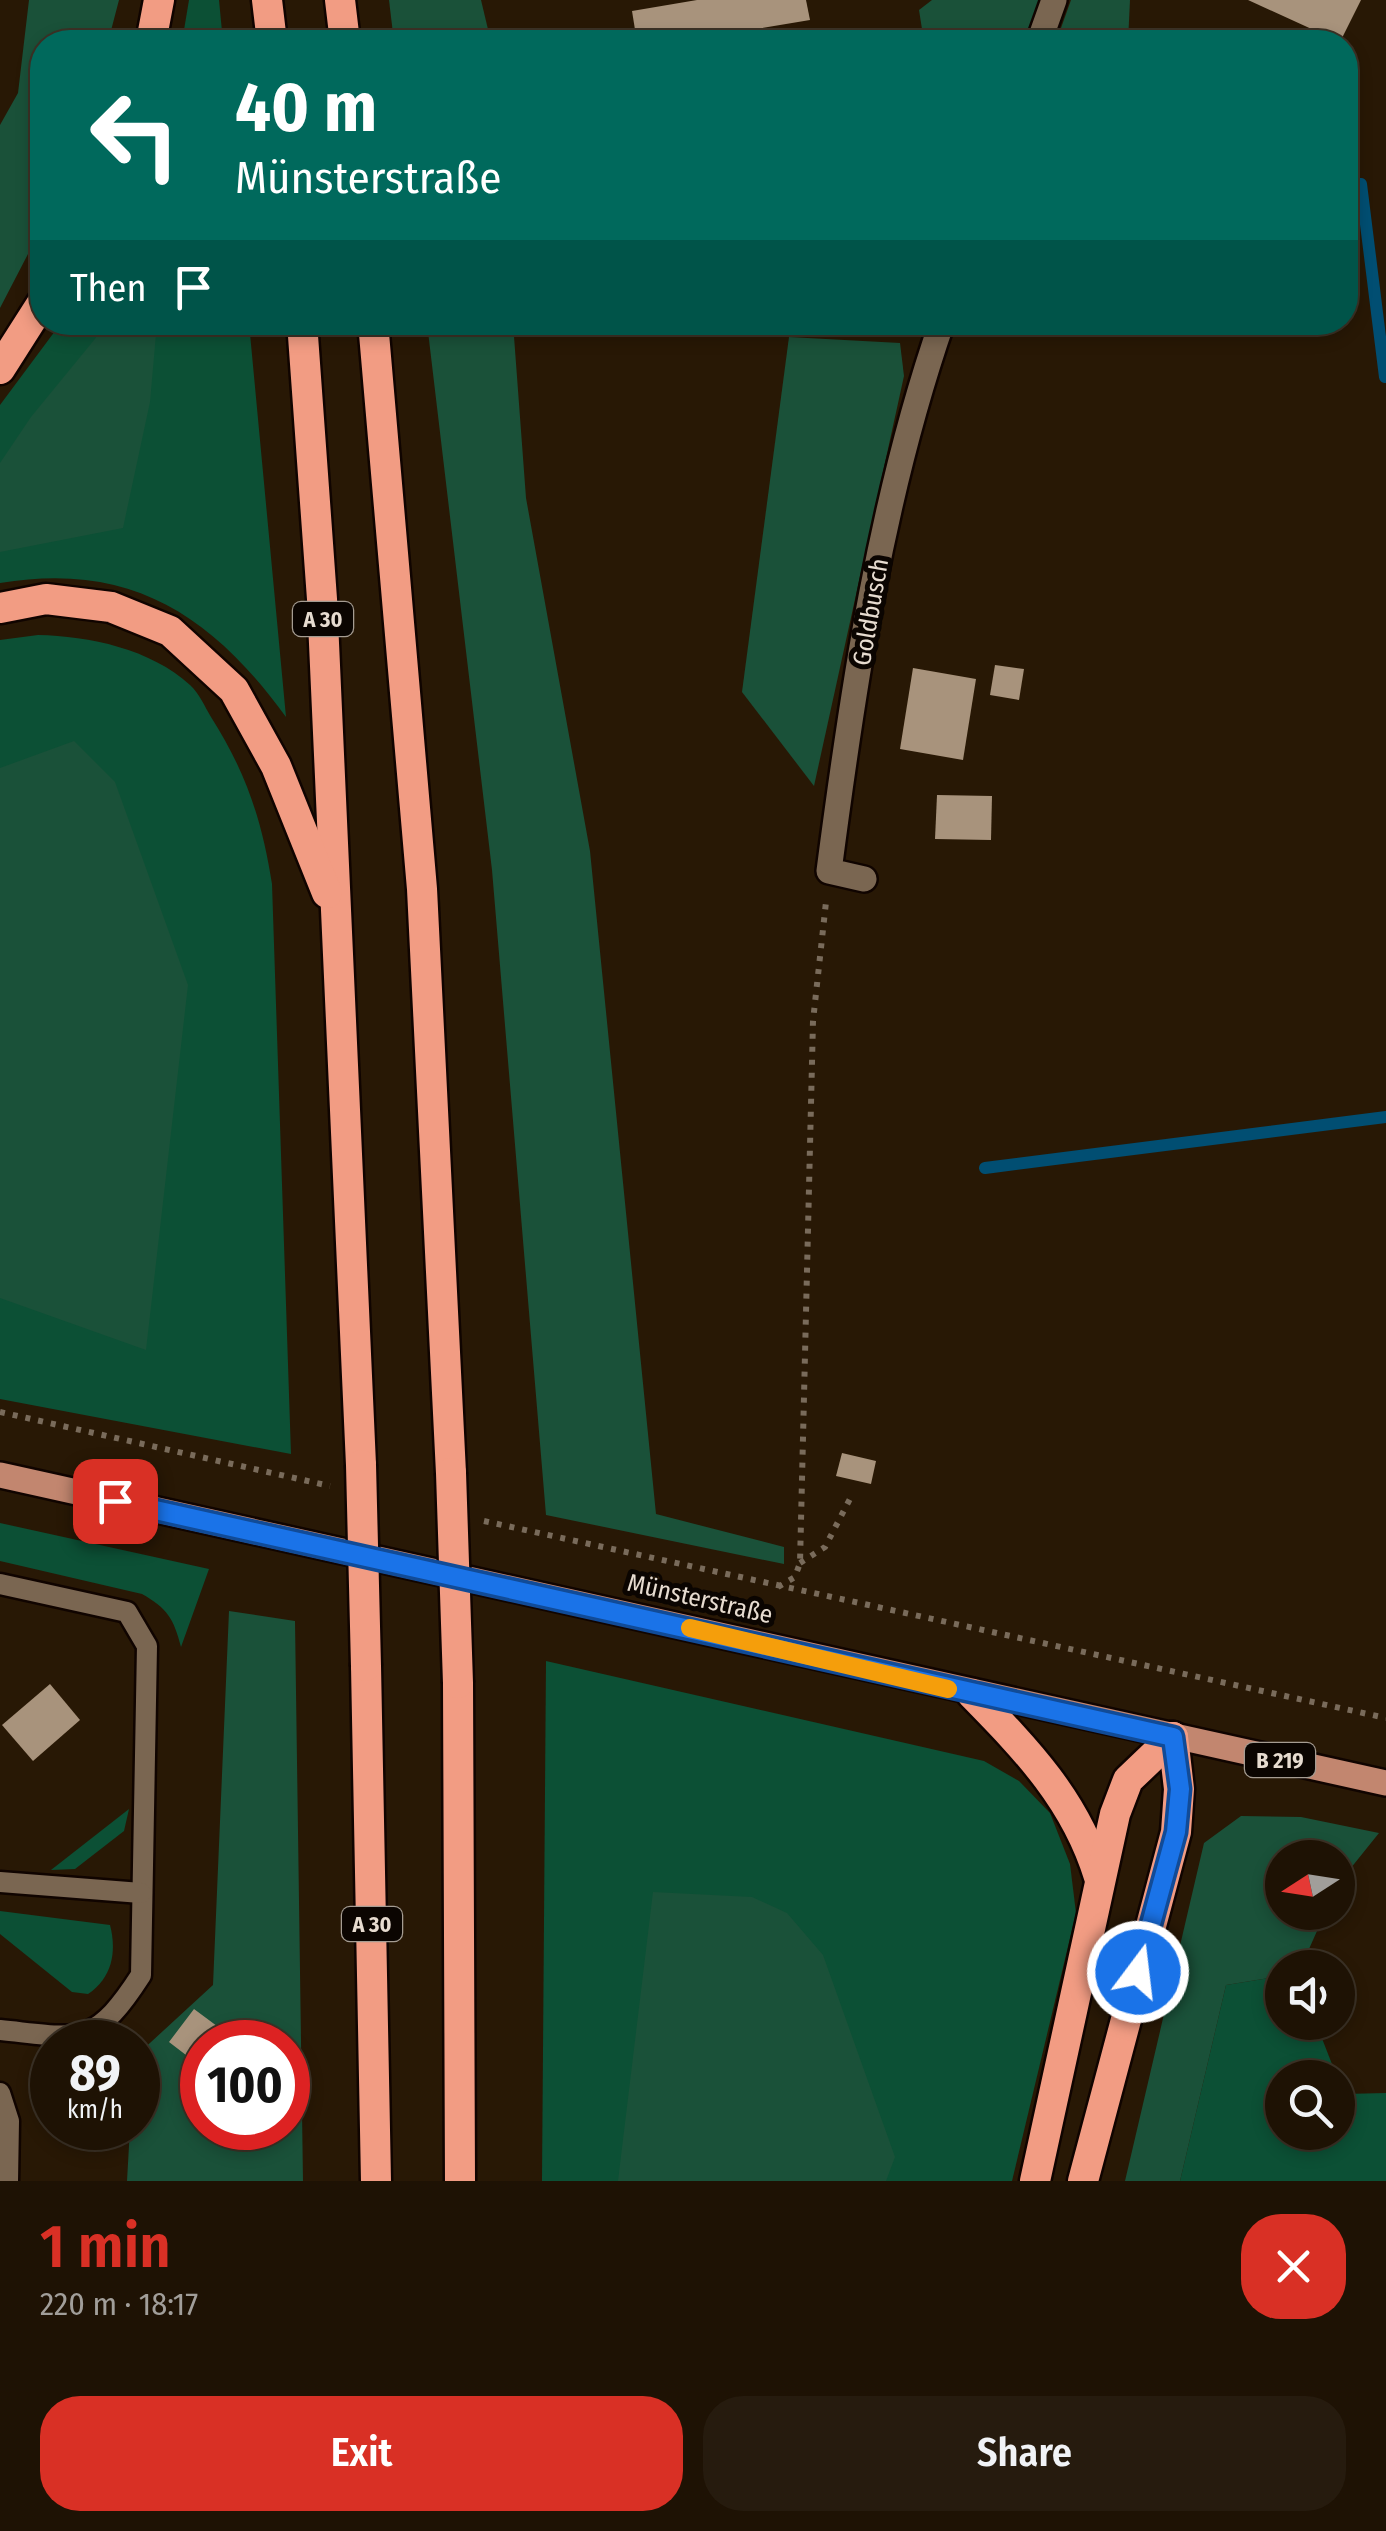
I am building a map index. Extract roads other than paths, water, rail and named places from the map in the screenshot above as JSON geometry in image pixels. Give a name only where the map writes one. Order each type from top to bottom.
[{"type":"highway","points":[[153,30],[159,0]]},
{"type":"highway","points":[[268,0],[271,30]]},
{"type":"highway","points":[[340,0],[344,30]]},
{"type":"highway","points":[[0,369],[30,322]]},
{"type":"highway","name":"A 30","points":[[303,335],[322,599],[361,1465],[376,2181]]},
{"type":"highway","points":[[374,335],[422,889],[451,1473],[458,1682],[460,2181]]},
{"type":"highway","points":[[0,608],[46,599],[79,603],[111,608],[170,631],[234,690],[276,766],[336,916]]},
{"type":"highway","points":[[972,1694],[1052,1779],[1088,1842],[1101,1885]]},
{"type":"highway","points":[[1035,2181],[1115,1814],[1128,1780],[1173,1737]]},
{"type":"highway","points":[[1083,2181],[1176,1832],[1180,1789],[1173,1737]]},
{"type":"main road","name":"Münsterstraße","points":[[0,1476],[1386,1783]]},
{"type":"street","points":[[1044,30],[1054,0]]},
{"type":"street","name":"Goldbusch","points":[[864,879],[830,871],[876,580],[910,413],[937,335]]},
{"type":"lane","points":[[0,1584],[127,1612],[146,1646],[142,1975],[116,2015],[76,2038],[0,2030]]},
{"type":"lane","points":[[0,1882],[141,1893]]},
{"type":"lane","points":[[0,2093],[9,2121],[8,2181]]},
{"type":"waterway","points":[[1361,184],[1385,377]]},
{"type":"waterway","points":[[985,1168],[1386,1117]]}]
